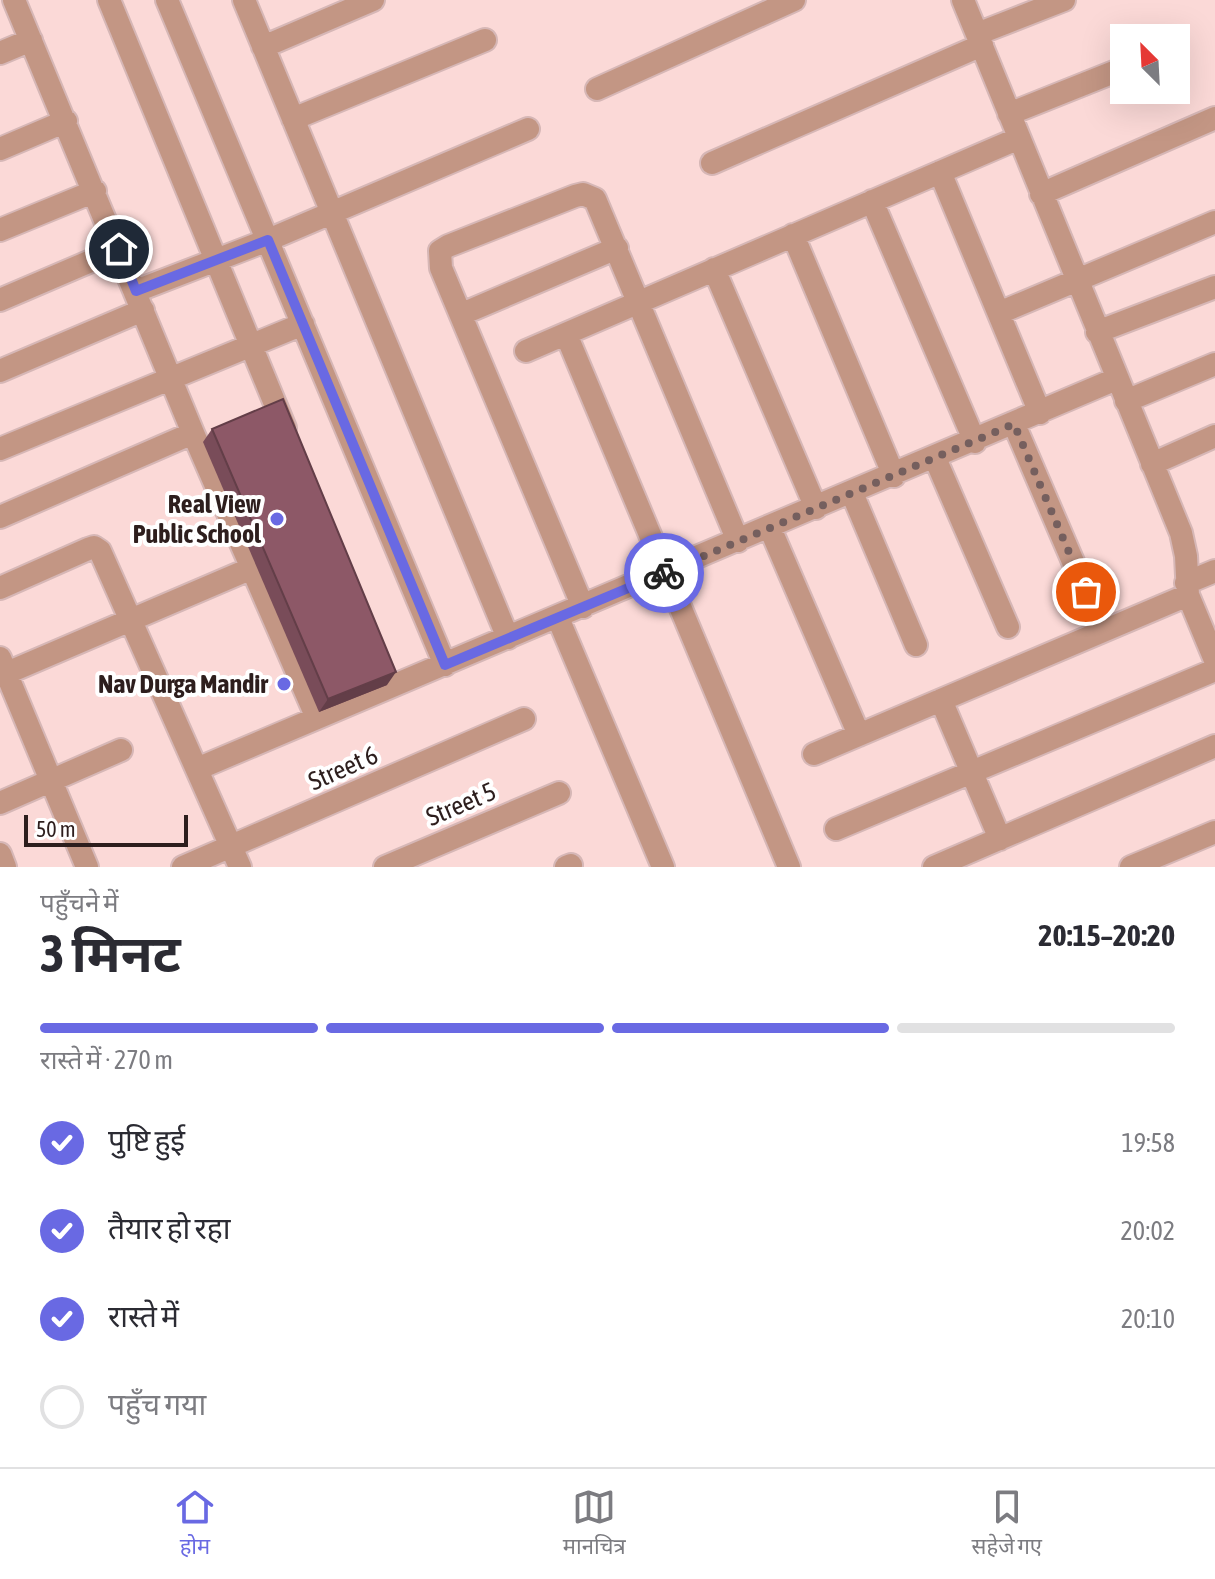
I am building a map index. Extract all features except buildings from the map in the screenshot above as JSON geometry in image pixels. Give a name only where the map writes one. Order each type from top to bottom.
[{"type":"street","points":[[14,0],[140,300],[169,377],[317,718]]},
{"type":"street","points":[[109,0],[292,444]]},
{"type":"street","points":[[167,0],[445,665]]},
{"type":"street","points":[[244,0],[508,638]]},
{"type":"street","points":[[263,47],[373,0]]},
{"type":"street","points":[[597,89],[794,0]]},
{"type":"street","points":[[963,0],[1181,533],[1186,556],[1187,589],[1212,648]]},
{"type":"street","points":[[712,163],[1064,0]]},
{"type":"street","points":[[0,53],[31,40]]},
{"type":"street","points":[[293,119],[485,40]]},
{"type":"street","points":[[1009,114],[1110,74]]},
{"type":"street","points":[[1041,194],[1215,118]]},
{"type":"street","points":[[0,149],[66,121]]},
{"type":"street","points":[[0,371],[215,259],[268,240],[528,129]]},
{"type":"street","points":[[526,351],[1019,138]]},
{"type":"street","points":[[940,172],[1040,413]]},
{"type":"street","points":[[0,230],[95,191]]},
{"type":"street","points":[[583,607],[438,258],[448,246],[583,194],[595,199],[738,541]]},
{"type":"street","points":[[872,201],[975,442]]},
{"type":"street","points":[[999,313],[1215,222]]},
{"type":"street","points":[[793,235],[894,476]]},
{"type":"street","points":[[462,314],[617,248]]},
{"type":"street","points":[[0,300],[119,249]]},
{"type":"street","points":[[714,269],[816,508]]},
{"type":"street","points":[[1097,332],[1215,287]]},
{"type":"street","points":[[0,449],[303,324]]},
{"type":"street","points":[[566,334],[663,573],[789,867]]},
{"type":"street","points":[[1126,401],[1215,364]]},
{"type":"street","points":[[197,769],[975,442],[1116,379]]},
{"type":"street","points":[[1014,424],[1086,592]]},
{"type":"street","points":[[0,517],[193,433]]},
{"type":"street","points":[[1152,464],[1215,436]]},
{"type":"street","points":[[935,458],[1008,627]]},
{"type":"street","points":[[852,493],[916,645]]},
{"type":"street","points":[[770,528],[859,735]]},
{"type":"street","points":[[0,588],[94,547],[100,551],[236,857]]},
{"type":"street","points":[[87,867],[2,669],[252,568]]},
{"type":"street","points":[[814,754],[1187,589],[1215,571]]},
{"type":"street","points":[[558,618],[663,867]]},
{"type":"street","points":[[380,659],[392,688]]},
{"type":"street","points":[[836,829],[1215,670]]},
{"type":"street","points":[[941,700],[1000,839]]},
{"type":"street","name":"Street 6","points":[[183,867],[236,857],[524,719]]},
{"type":"street","points":[[934,867],[1215,746]]},
{"type":"street","points":[[0,803],[121,750]]},
{"type":"street","name":"Street 5","points":[[385,867],[559,793]]},
{"type":"street","points":[[1131,867],[1215,832]]},
{"type":"street","points":[[0,854],[5,867]]},
{"type":"way so far","points":[[664,573],[1014,424],[1086,592]]},
{"type":"place","name":"Real View Public School","points":[[277,519]]},
{"type":"place","name":"Nav Durga Mandir","points":[[284,684]]},
{"type":"route","points":[[119,249],[136,291],[268,240],[445,665],[664,573]]}]
